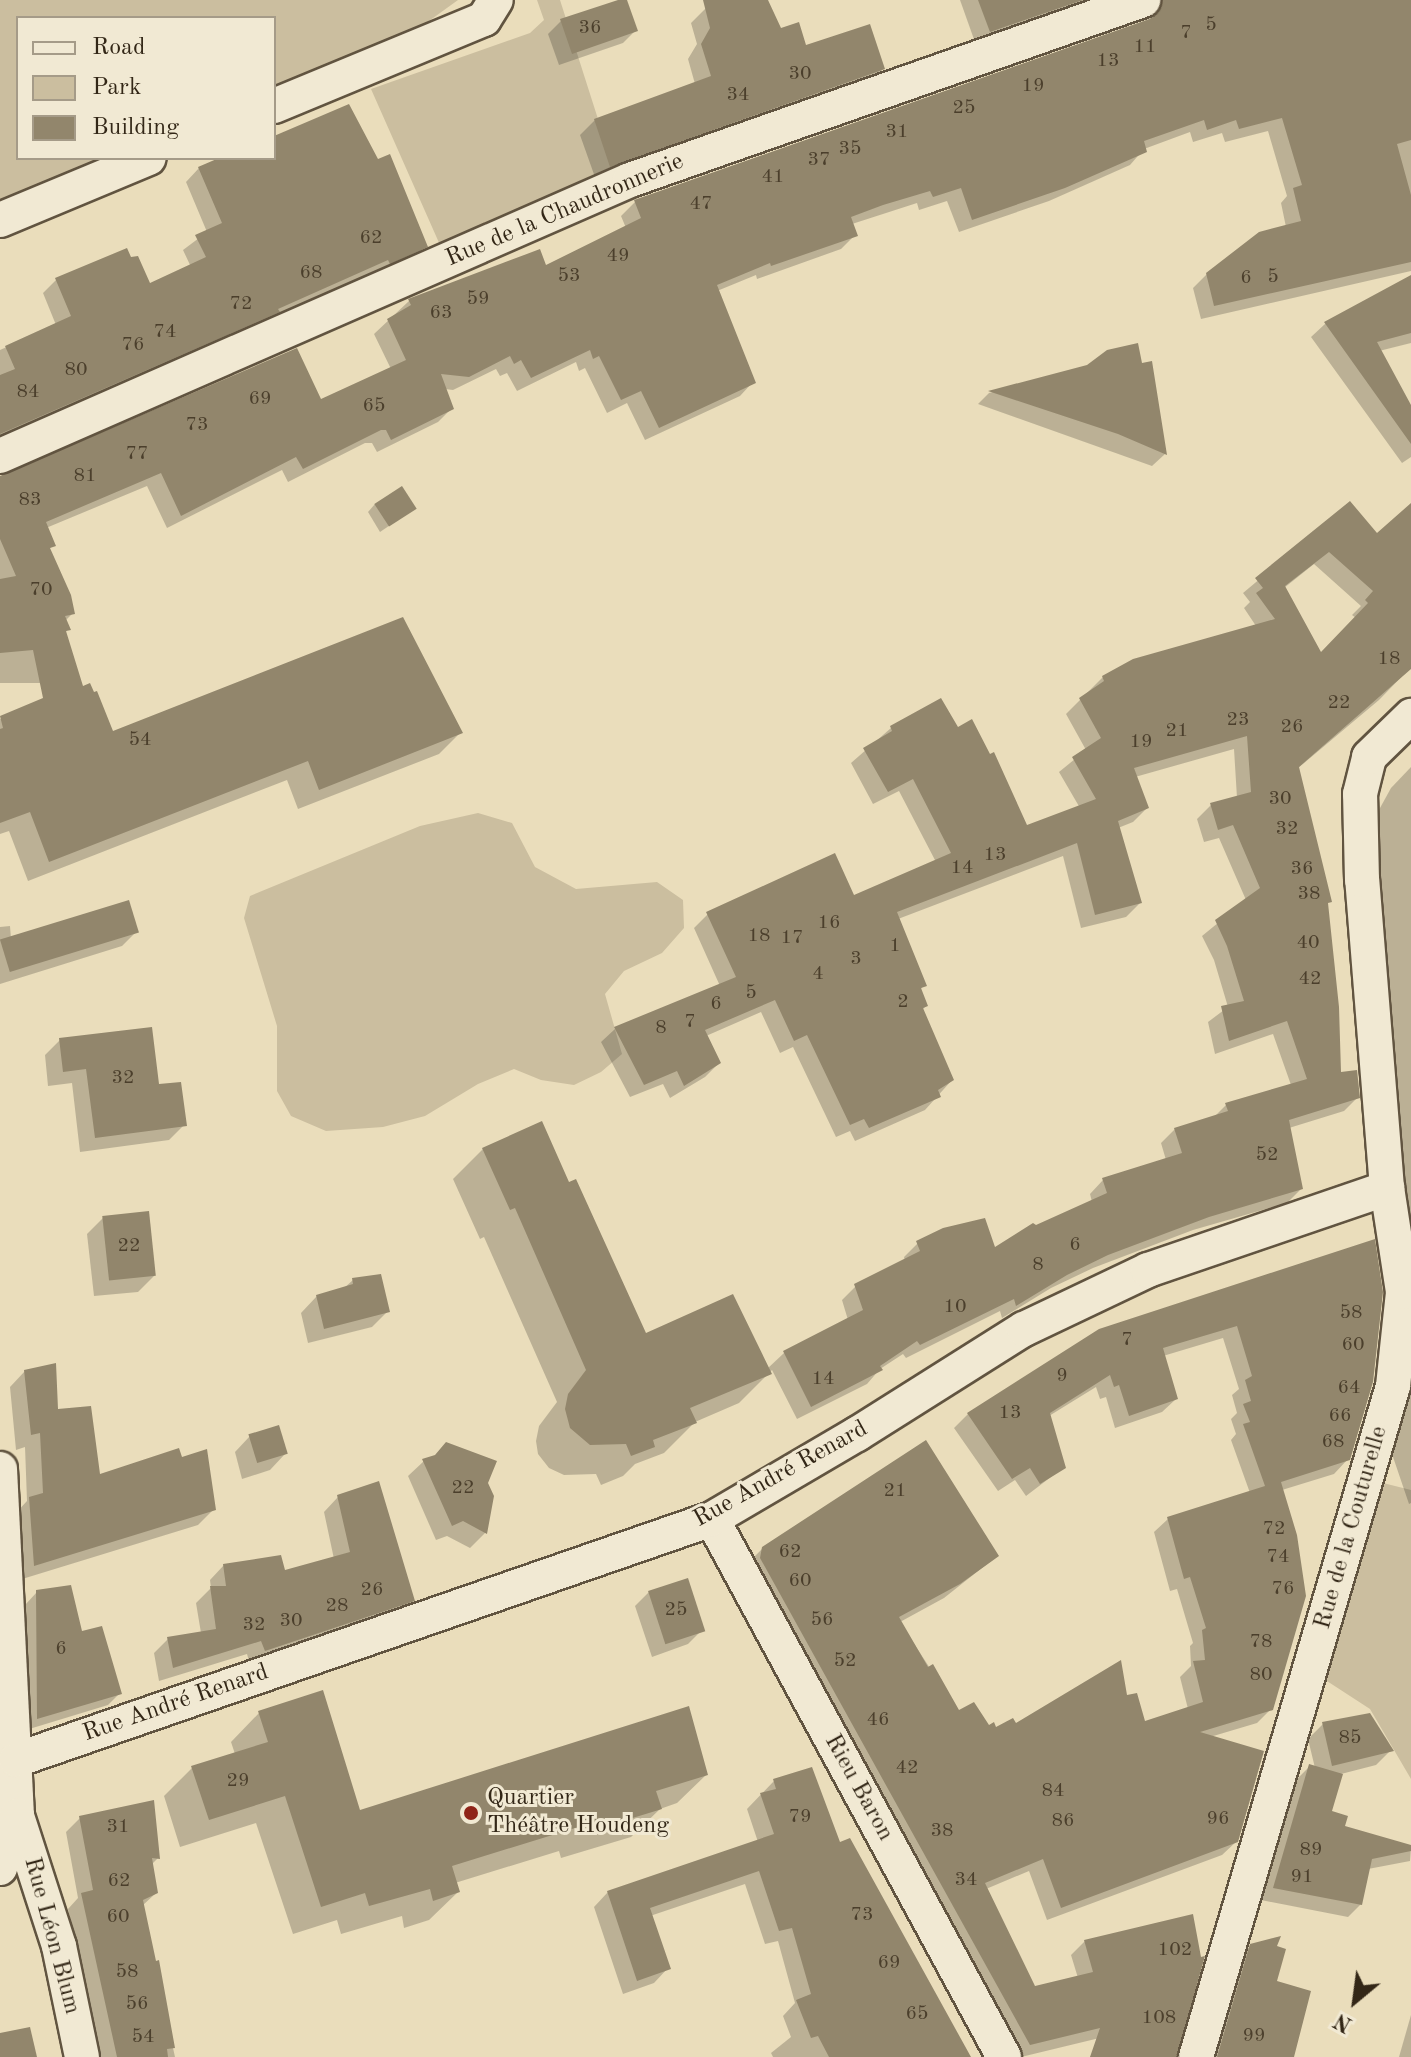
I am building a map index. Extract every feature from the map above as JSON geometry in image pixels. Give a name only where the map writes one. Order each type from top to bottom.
[{"type":"street","points":[[276,105],[484,19],[496,0]]},
{"type":"street","name":"Rue de la Chaudronnerie","points":[[0,456],[630,180],[1143,0]]},
{"type":"street","points":[[0,220],[144,160]]},
{"type":"street","name":"Rue de la Couturelle","points":[[1196,2057],[1393,1386],[1403,1292],[1387,1188],[1362,880],[1360,794],[1369,757],[1411,716]]},
{"type":"street","name":"Rue André Renard","points":[[16,1760],[712,1519],[857,1434],[1024,1329],[1148,1270],[1387,1188]]},
{"type":"street","points":[[0,1469],[17,1816],[0,1868]]},
{"type":"street","name":"Rieu Baron","points":[[712,1519],[1004,2057]]},
{"type":"street","name":"Rue Léon Blum","points":[[17,1816],[59,1946],[82,2057]]},
{"type":"green space","points":[[0,0],[458,0],[422,26],[276,90],[276,16],[16,16],[16,160],[116,160],[0,211]]},
{"type":"green space","points":[[537,0],[560,0],[613,166],[440,245],[371,89],[530,33],[544,20]]},
{"type":"green space","points":[[478,813],[512,823],[535,867],[576,889],[657,882],[683,900],[684,928],[662,953],[624,971],[605,994],[622,1054],[601,1072],[574,1085],[541,1080],[514,1069],[478,1084],[425,1116],[383,1127],[326,1131],[291,1116],[277,1091],[277,1026],[244,918],[250,896],[420,826]]},
{"type":"green space","points":[[1367,1479],[1411,1490],[1411,1779],[1370,1709],[1310,1670]]},
{"type":"building","points":[[618,0],[627,0],[638,31],[572,54],[560,19]]},
{"type":"building","points":[[703,0],[768,0],[781,28],[799,22],[806,45],[870,24],[885,69],[610,167],[594,119],[711,76],[701,44],[710,28]]},
{"type":"building","points":[[978,0],[1083,0],[990,32]]},
{"type":"building","points":[[1162,0],[1411,0],[1411,140],[1397,144],[1411,195],[1411,262],[1214,306],[1206,273],[1259,232],[1301,221],[1293,188],[1302,185],[1282,118],[1239,129],[1236,120],[1207,130],[1204,120],[1144,141],[1147,152],[1065,188],[972,220],[961,188],[933,197],[930,191],[883,205],[851,217],[858,236],[771,266],[770,263],[717,285],[756,383],[659,428],[641,391],[621,400],[599,356],[593,359],[590,350],[531,378],[521,360],[514,364],[510,356],[469,377],[441,374],[454,409],[391,440],[386,430],[381,430],[303,469],[296,457],[181,516],[161,473],[46,522],[56,546],[50,548],[71,595],[75,614],[65,616],[71,630],[66,631],[83,686],[90,683],[94,692],[97,691],[113,731],[403,617],[463,733],[319,790],[308,761],[49,862],[30,812],[0,823],[0,729],[3,728],[0,716],[43,698],[33,650],[0,653],[0,579],[16,576],[0,539],[0,476],[297,348],[321,399],[406,360],[387,319],[411,305],[408,299],[540,249],[546,265],[641,218],[634,200],[1150,19],[1159,12]]},
{"type":"building","points":[[349,104],[378,159],[390,154],[428,247],[390,264],[388,260],[278,309],[280,312],[0,434],[0,375],[15,369],[5,346],[71,316],[55,278],[127,248],[131,257],[138,256],[150,283],[206,257],[195,235],[222,223],[198,167],[214,160],[276,160],[276,135]]},
{"type":"building","points":[[1411,275],[1411,333],[1377,342],[1411,405],[1411,444],[1324,322]]},
{"type":"building","points":[[1138,343],[1142,363],[1152,361],[1167,455],[1118,434],[988,391],[1087,365],[1107,350]]},
{"type":"building","points":[[402,486],[417,509],[389,527],[374,504]]},
{"type":"building","points":[[1350,501],[1377,533],[1411,503],[1411,669],[1299,767],[1332,902],[1328,903],[1339,1007],[1341,1072],[1357,1070],[1360,1098],[1289,1120],[1303,1189],[1209,1217],[1108,1255],[1016,1306],[1014,1299],[920,1345],[917,1341],[880,1366],[883,1370],[811,1407],[783,1351],[863,1310],[854,1284],[920,1251],[916,1241],[943,1228],[985,1218],[995,1247],[1033,1223],[1036,1225],[1107,1193],[1102,1178],[1182,1153],[1174,1128],[1228,1111],[1225,1103],[1307,1079],[1287,1021],[1229,1041],[1221,1006],[1244,1001],[1227,946],[1215,920],[1260,888],[1233,825],[1218,830],[1210,803],[1251,792],[1247,736],[1134,768],[1149,808],[1118,821],[1142,903],[1095,915],[1077,843],[897,912],[927,986],[921,988],[928,1006],[923,1008],[954,1080],[938,1090],[941,1097],[869,1128],[864,1119],[850,1125],[807,1035],[794,1041],[775,1000],[705,1030],[721,1063],[684,1086],[677,1071],[644,1085],[614,1027],[736,977],[706,912],[835,853],[854,895],[951,853],[913,779],[888,792],[863,748],[892,731],[890,726],[941,698],[958,727],[972,719],[990,754],[994,752],[1027,825],[1096,799],[1072,757],[1101,738],[1079,698],[1104,681],[1102,676],[1133,659],[1275,619],[1256,593],[1263,588],[1255,578]],"holes":[[[1329,552],[1373,591],[1365,600],[1368,603],[1321,652],[1285,586]]]},
{"type":"building","points":[[129,900],[139,933],[10,972],[0,939]]},
{"type":"building","points":[[152,1027],[159,1084],[181,1082],[187,1126],[95,1138],[86,1069],[63,1072],[59,1038]]},
{"type":"building","points":[[542,1121],[569,1182],[576,1179],[646,1333],[733,1294],[772,1374],[690,1408],[697,1423],[653,1440],[655,1447],[631,1456],[626,1444],[590,1445],[570,1428],[565,1409],[568,1394],[586,1370],[515,1208],[510,1210],[482,1148]]},
{"type":"building","points":[[149,1211],[156,1276],[109,1281],[102,1216]]},
{"type":"building","points":[[1375,1239],[1383,1292],[1373,1382],[1350,1460],[1281,1482],[1297,1535],[1306,1596],[1273,1710],[1200,1732],[1264,1751],[1238,1842],[1061,1908],[1043,1859],[985,1883],[1035,1986],[1093,1972],[1084,1940],[1193,1914],[1201,1957],[1205,1956],[1177,2057],[1090,2057],[1100,2028],[1030,2045],[760,1558],[762,1547],[926,1440],[999,1556],[960,1584],[899,1617],[928,1667],[933,1664],[959,1710],[974,1702],[989,1725],[994,1722],[996,1727],[1013,1718],[1016,1723],[1121,1660],[1127,1695],[1137,1693],[1145,1721],[1203,1702],[1193,1661],[1205,1660],[1202,1630],[1206,1628],[1190,1577],[1184,1579],[1167,1517],[1265,1486],[1243,1424],[1250,1422],[1243,1404],[1251,1401],[1245,1380],[1252,1376],[1237,1326],[1163,1348],[1178,1399],[1129,1416],[1119,1385],[1114,1387],[1110,1375],[1050,1413],[1066,1468],[1040,1484],[1030,1468],[1012,1479],[967,1413],[1099,1329]]},
{"type":"building","points":[[381,1274],[390,1312],[324,1329],[316,1295],[353,1284],[352,1278]]},
{"type":"building","points":[[56,1363],[58,1409],[91,1406],[100,1474],[179,1448],[182,1457],[207,1449],[216,1510],[34,1566],[29,1497],[43,1493],[40,1433],[31,1435],[24,1370]]},
{"type":"building","points":[[279,1425],[288,1454],[257,1463],[248,1434]]},
{"type":"building","points":[[446,1442],[497,1461],[488,1483],[494,1496],[487,1534],[463,1521],[452,1526],[422,1459],[435,1455]]},
{"type":"building","points":[[379,1481],[415,1601],[265,1651],[261,1641],[173,1668],[167,1637],[216,1629],[210,1586],[226,1586],[223,1564],[281,1555],[285,1570],[350,1552],[337,1495]]},
{"type":"building","points":[[688,1578],[705,1631],[665,1644],[648,1591]]},
{"type":"building","points":[[71,1585],[82,1631],[102,1626],[122,1694],[37,1719],[36,1590]]},
{"type":"building","points":[[323,1690],[360,1810],[689,1706],[708,1775],[656,1791],[662,1809],[590,1831],[588,1824],[452,1866],[460,1892],[433,1901],[430,1889],[369,1906],[365,1893],[321,1907],[285,1796],[209,1820],[191,1766],[268,1742],[258,1711]]},
{"type":"building","points":[[1370,1713],[1394,1751],[1332,1766],[1322,1722]]},
{"type":"building","points":[[1309,1764],[1343,1774],[1332,1811],[1348,1816],[1345,1826],[1411,1845],[1411,1851],[1372,1859],[1362,1905],[1273,1888]]},
{"type":"building","points":[[812,1767],[840,1842],[850,1838],[971,2057],[829,2057],[818,2036],[811,2038],[796,2000],[811,1994],[792,1928],[779,1931],[759,1871],[650,1908],[671,1969],[637,1981],[607,1891],[774,1834],[760,1793],[776,1789],[773,1779]]},
{"type":"building","points":[[154,1800],[160,1859],[152,1858],[158,1893],[143,1900],[156,1961],[159,1960],[175,2048],[167,2049],[168,2057],[117,2057],[81,1893],[93,1890],[79,1816]]},
{"type":"building","points":[[1281,1936],[1277,1946],[1286,1949],[1277,1981],[1311,1991],[1294,2057],[1217,2057],[1250,1944]]},
{"type":"building","points":[[30,2027],[37,2057],[0,2057],[0,2033]]},
{"type":"place","name":"Quartier Théâtre Houdeng","points":[[471,1813]]}]
